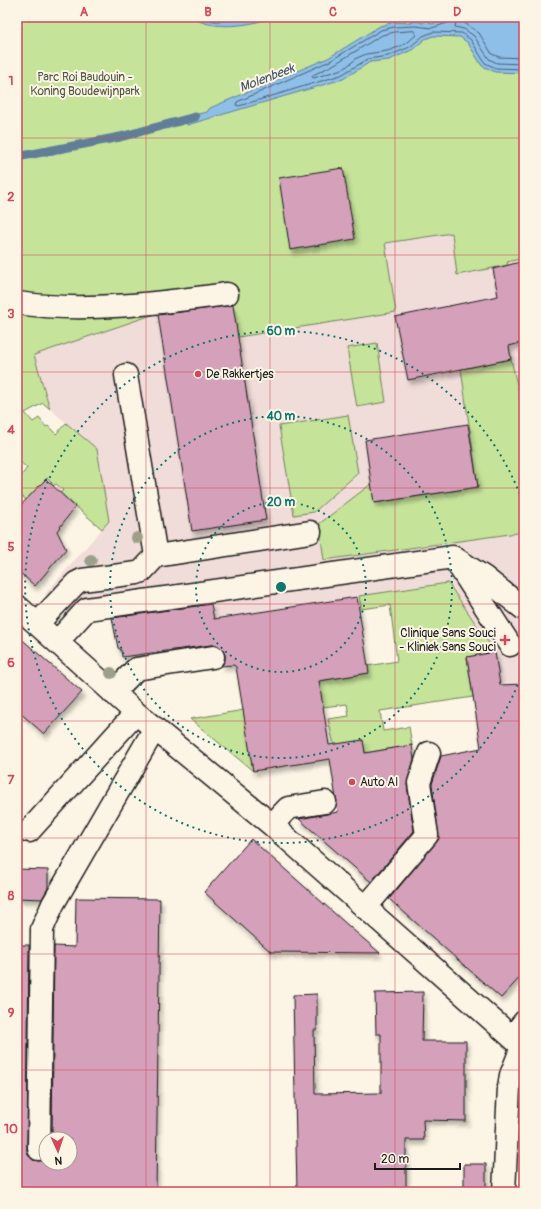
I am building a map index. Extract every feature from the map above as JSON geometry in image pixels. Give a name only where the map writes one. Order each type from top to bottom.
[{"type":"street","points":[[17,303],[59,306],[143,305],[227,294]]},
{"type":"street","points":[[126,375],[156,556]]},
{"type":"street","points":[[37,624],[76,583],[90,579],[142,571],[156,556],[310,532]]},
{"type":"street","points":[[57,642],[87,609],[453,557],[485,578],[524,609]]},
{"type":"street","points":[[453,557],[510,645]]},
{"type":"street","points":[[17,606],[136,713],[272,825],[365,908],[521,1039],[509,1086],[504,1192]]},
{"type":"street","points":[[113,692],[136,670],[214,657]]},
{"type":"street","points":[[29,831],[136,713]]},
{"type":"street","points":[[39,1131],[42,929],[53,904],[155,728]]},
{"type":"street","points":[[365,908],[427,835],[419,783],[429,753]]},
{"type":"street","points":[[272,825],[288,808],[326,802]]},
{"type":"shaded area","points":[[452,232],[457,275],[524,258],[524,729],[508,732],[495,652],[448,583],[214,619],[211,602],[96,620],[84,627],[45,594],[109,521],[97,449],[50,409],[34,355],[158,313],[232,302],[238,337],[396,312],[385,243]]},
{"type":"green space","name":"Parc Roi Baudouin - Koning Boudewijnpark","points":[[17,17],[524,17],[524,258],[507,262],[508,265],[457,275],[452,233],[385,243],[396,312],[238,337],[232,303],[158,313],[34,355],[50,409],[43,403],[25,413],[33,422],[39,418],[46,427],[48,426],[56,434],[66,423],[97,449],[109,521],[102,529],[60,493],[63,490],[56,484],[53,486],[51,485],[52,483],[47,478],[26,500],[17,491],[17,481],[27,468],[17,459]]},
{"type":"green space","points":[[377,343],[386,402],[357,407],[347,348]]},
{"type":"green space","points":[[511,359],[524,415],[524,532],[324,560],[319,524],[371,484],[375,503],[478,487],[461,369]]},
{"type":"green space","points":[[348,415],[358,473],[314,512],[294,515],[279,426]]},
{"type":"green space","points":[[448,583],[495,652],[467,657],[473,697],[380,711],[383,731],[409,727],[412,745],[365,753],[363,740],[334,745],[328,719],[349,716],[347,704],[323,707],[318,681],[368,673],[368,666],[397,661],[390,605],[361,609],[359,596]]},
{"type":"green space","points":[[244,710],[253,771],[190,719]]},
{"type":"water","points":[[191,17],[273,17],[243,25],[221,26],[200,21]]},
{"type":"water","points":[[457,17],[524,17],[524,73],[495,72],[482,66],[468,43],[460,37],[433,36],[425,39],[412,50],[389,60],[370,62],[343,79],[187,125],[184,117],[207,112],[210,108],[328,58],[380,26],[394,22],[410,23],[416,21],[423,23],[427,20],[431,24]]},
{"type":"building","points":[[343,168],[355,239],[290,250],[279,178]]},
{"type":"building","points":[[524,261],[524,342],[509,346],[511,359],[408,380],[395,317],[498,296],[493,269]]},
{"type":"building","points":[[233,305],[266,520],[192,531],[158,315]]},
{"type":"building","points":[[468,424],[478,487],[374,503],[365,440]]},
{"type":"building","points":[[46,479],[75,507],[57,531],[66,549],[35,586],[17,570],[17,509]]},
{"type":"building","points":[[357,597],[369,673],[319,681],[329,745],[363,740],[365,753],[412,745],[414,759],[407,785],[414,831],[371,882],[299,819],[338,812],[330,759],[253,771],[236,667],[234,665],[221,666],[225,661],[225,655],[222,649],[217,645],[211,645],[122,657],[121,650],[118,648],[112,618],[211,604],[214,619]]},
{"type":"building","points":[[17,635],[82,692],[44,734],[17,710]]},
{"type":"building","points":[[495,652],[500,685],[524,684],[524,973],[501,998],[389,899],[439,839],[432,784],[441,756],[481,748],[467,657]]},
{"type":"building","points":[[251,839],[380,953],[271,952],[204,892]]},
{"type":"building","points":[[17,869],[48,870],[48,888],[42,899],[17,898]]},
{"type":"building","points":[[76,898],[160,899],[156,1192],[17,1192],[17,945],[29,945],[27,1149],[28,1155],[33,1160],[38,1161],[38,1171],[78,1171],[78,1131],[52,1131],[54,946],[75,947]]},
{"type":"building","points":[[423,992],[422,1041],[466,1041],[466,1121],[423,1120],[424,1140],[406,1140],[406,1192],[297,1192],[293,995],[317,994],[317,1030],[314,1030],[315,1094],[381,1093],[381,1034],[376,1034],[375,993]]},
{"type":"building","points":[[464,1164],[486,1164],[486,1192],[464,1192]]},
{"type":"waterway","name":"Molenbeek","points":[[17,157],[120,137],[195,117]]},
{"type":"place","name":"De Rakkertjes","points":[[198,374]]},
{"type":"place","name":"Clinique Sans Souci - Kliniek Sans Souci","points":[[505,640]]},
{"type":"place","name":"Auto AI","points":[[352,782]]}]
